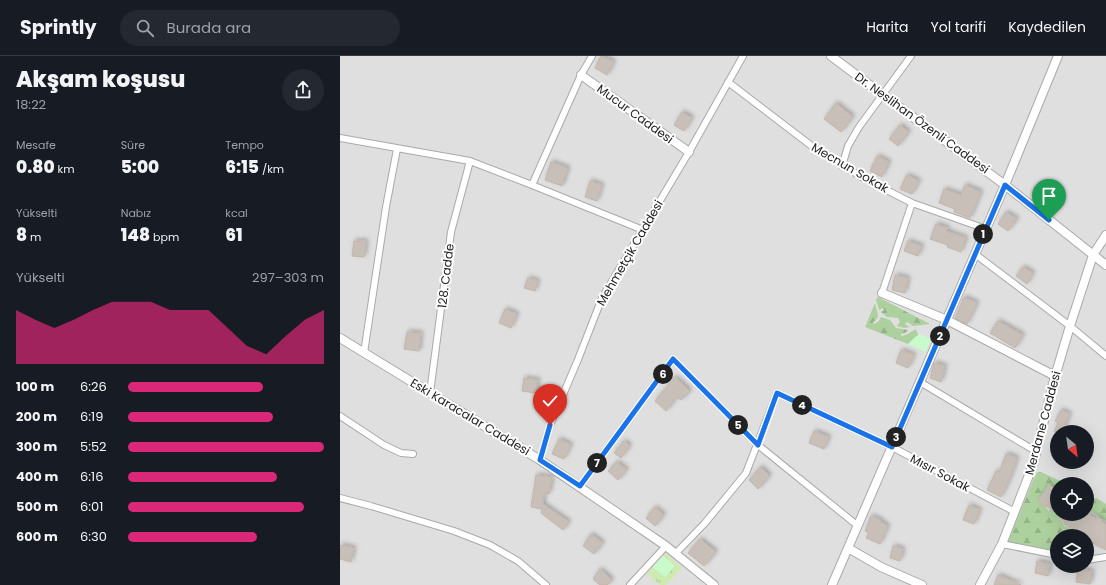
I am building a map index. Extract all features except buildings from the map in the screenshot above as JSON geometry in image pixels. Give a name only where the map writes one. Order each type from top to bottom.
[{"type":"street","points":[[532,185],[581,75],[592,56]]},
{"type":"street","name":"Mehmetçik Caddesi","points":[[540,460],[550,425],[602,298],[743,56]]},
{"type":"street","name":"Dr. Neslihan Özenli Caddesi","points":[[831,56],[1005,185],[1106,265]]},
{"type":"street","points":[[842,166],[852,137],[911,56]]},
{"type":"street","points":[[832,585],[1005,185],[1058,56]]},
{"type":"street","name":"Mucur Caddesi","points":[[581,75],[688,152]]},
{"type":"street","name":"Mecnun Sokak","points":[[728,82],[813,147],[842,166],[912,202],[986,229]]},
{"type":"street","points":[[340,138],[470,161],[643,230]]},
{"type":"street","points":[[364,353],[386,207],[397,148]]},
{"type":"street","name":"128. Cadde","points":[[430,393],[451,232],[470,161]]},
{"type":"street","points":[[912,202],[882,293],[947,320],[1055,376]]},
{"type":"street","name":"Merdane Caddesi","points":[[980,585],[1002,544],[1034,465],[1055,376],[1070,326],[1093,255],[1106,235]]},
{"type":"street","points":[[975,254],[1070,326],[1106,356]]},
{"type":"street","name":"Eski Karacalar Caddesi","points":[[340,340],[430,393],[580,486],[676,553],[714,585]]},
{"type":"street","points":[[580,486],[673,359],[758,445],[858,526]]},
{"type":"street","points":[[920,382],[1037,452]]},
{"type":"street","name":"Mısır Sokak","points":[[758,445],[777,393],[892,447],[1015,512]]},
{"type":"street","points":[[340,416],[384,445],[401,453],[413,454]]},
{"type":"street","points":[[676,553],[705,524],[740,481],[746,473],[758,445]]},
{"type":"street","points":[[340,498],[372,506],[454,531],[490,545],[518,561],[546,585]]},
{"type":"street","points":[[1002,544],[1050,554]]},
{"type":"street","points":[[630,585],[666,546]]},
{"type":"street","points":[[848,548],[882,567],[922,585]]},
{"type":"street","points":[[1094,559],[1106,556]]},
{"type":"shaded area","points":[[340,56],[1106,56],[1106,585],[340,585]]},
{"type":"green space","points":[[878,297],[930,324],[913,326],[907,322],[905,324],[910,327],[904,328],[897,326],[900,322],[898,318],[887,317],[881,312],[884,310],[883,308],[879,310],[876,300]]},
{"type":"green space","points":[[875,303],[878,316],[873,322],[874,324],[879,321],[881,317],[890,320],[896,328],[908,330],[901,334],[901,336],[906,335],[916,329],[918,335],[908,344],[865,327]]},
{"type":"green space","points":[[920,334],[931,339],[926,352],[908,344]]},
{"type":"green space","points":[[1041,472],[1052,477],[1050,477],[1050,485],[1038,501],[1049,511],[1050,509],[1050,521],[1062,521],[1064,523],[1063,525],[1070,529],[1050,529],[1050,550],[1008,542],[1036,473]]},
{"type":"green space","points":[[1096,498],[1106,504],[1106,521],[1094,513],[1094,499]]},
{"type":"green space","points":[[665,553],[682,568],[666,585],[660,585],[647,574],[653,567],[665,577],[675,566],[663,556]]},
{"type":"green space","points":[[663,556],[675,566],[665,577],[653,567]]},
{"type":"route","points":[[550,425],[540,460],[580,486],[673,359],[758,445],[777,393],[892,447],[1005,185],[1049,220]]}]
